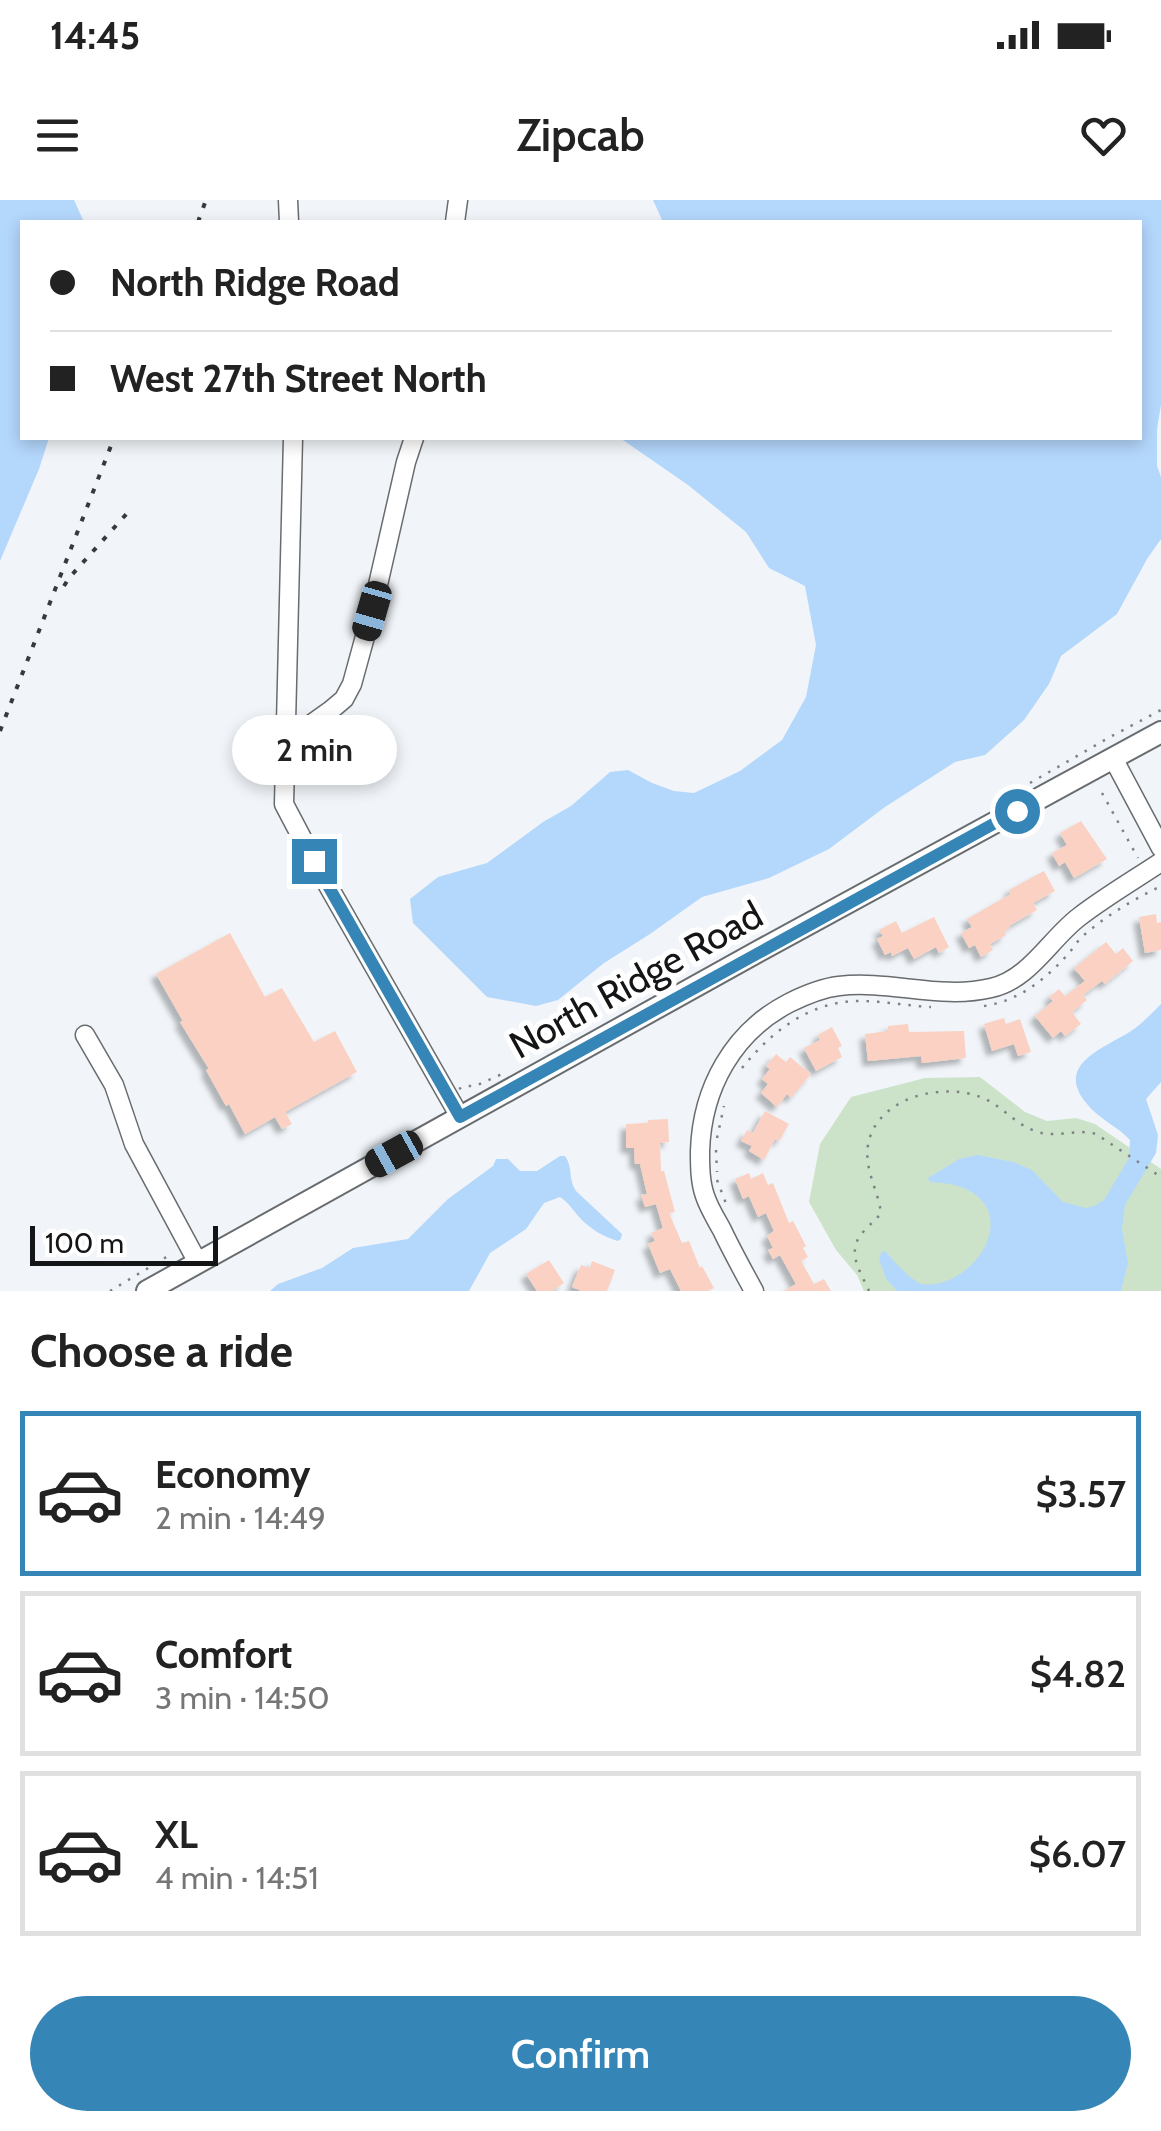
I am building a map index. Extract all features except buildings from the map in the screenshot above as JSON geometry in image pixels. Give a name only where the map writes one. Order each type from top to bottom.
[{"type":"main road","name":"North Ridge Road","points":[[147,1291],[1161,732]]},
{"type":"street","points":[[292,440],[284,804],[460,1117]]},
{"type":"street","points":[[286,742],[332,710],[352,684],[413,440]]},
{"type":"street","points":[[1113,758],[1161,848]]},
{"type":"street","points":[[754,1291],[705,1198],[700,1160],[701,1124],[712,1086],[748,1032],[776,1010],[806,995],[838,986],[880,985],[961,992],[994,988],[1034,962],[1076,919],[1154,867]]},
{"type":"street","points":[[85,1035],[114,1086],[134,1144],[197,1262]]},
{"type":"path","points":[[1102,793],[1154,867]]},
{"type":"path","points":[[972,1007],[1004,1003],[1030,988],[1082,936],[1125,904],[1157,888],[1161,892]]},
{"type":"path","points":[[740,1070],[786,1024],[830,1004],[860,1001],[929,1007]]},
{"type":"path","points":[[869,1291],[855,1264],[854,1248],[880,1213],[868,1143],[889,1110],[913,1098],[930,1092],[964,1092],[990,1102],[1030,1130],[1046,1135],[1089,1132],[1161,1177]]},
{"type":"path","points":[[725,1102],[716,1144],[717,1180],[729,1211]]},
{"type":"green space","points":[[980,1077],[1025,1112],[1047,1121],[1076,1118],[1095,1124],[1161,1169],[1161,1291],[864,1291],[809,1202],[820,1144],[851,1097],[925,1078]]},
{"type":"water","points":[[0,200],[74,200],[83,220],[20,220],[20,440],[48,440],[0,561]]},
{"type":"water","points":[[653,200],[1161,200],[1161,405],[1157,466],[1161,477],[1161,539],[1117,614],[1061,656],[1049,684],[1024,720],[985,755],[955,762],[829,849],[769,878],[702,897],[604,963],[558,1000],[536,1006],[487,997],[413,923],[410,899],[438,877],[487,863],[571,806],[610,772],[628,770],[674,791],[694,793],[740,771],[782,740],[806,697],[816,645],[805,586],[769,568],[746,532],[623,440],[1142,440],[1142,220],[662,220]]},
{"type":"water","points":[[1161,1004],[1161,1082],[1146,1099],[1158,1135],[1156,1153],[1125,1205],[1122,1229],[1128,1263],[1121,1291],[897,1291],[886,1279],[879,1259],[882,1251],[921,1284],[940,1283],[958,1275],[984,1247],[990,1230],[989,1213],[980,1198],[961,1187],[930,1182],[928,1178],[959,1159],[978,1155],[1013,1162],[1032,1170],[1063,1202],[1086,1208],[1104,1200],[1129,1158],[1130,1140],[1087,1104],[1076,1078],[1086,1059],[1135,1028]]},
{"type":"water","points":[[560,1156],[567,1160],[576,1191],[622,1234],[621,1239],[602,1235],[560,1197],[544,1203],[526,1229],[490,1253],[469,1291],[270,1291],[278,1284],[322,1268],[353,1248],[408,1239],[448,1199],[493,1166],[496,1159],[508,1159],[520,1171],[537,1171]]},
{"type":"railway","points":[[199,220],[206,200]]},
{"type":"railway","points":[[0,731],[113,440]]},
{"type":"railway","points":[[64,586],[130,510]]},
{"type":"route","points":[[314,861],[460,1117],[1017,811]]}]
